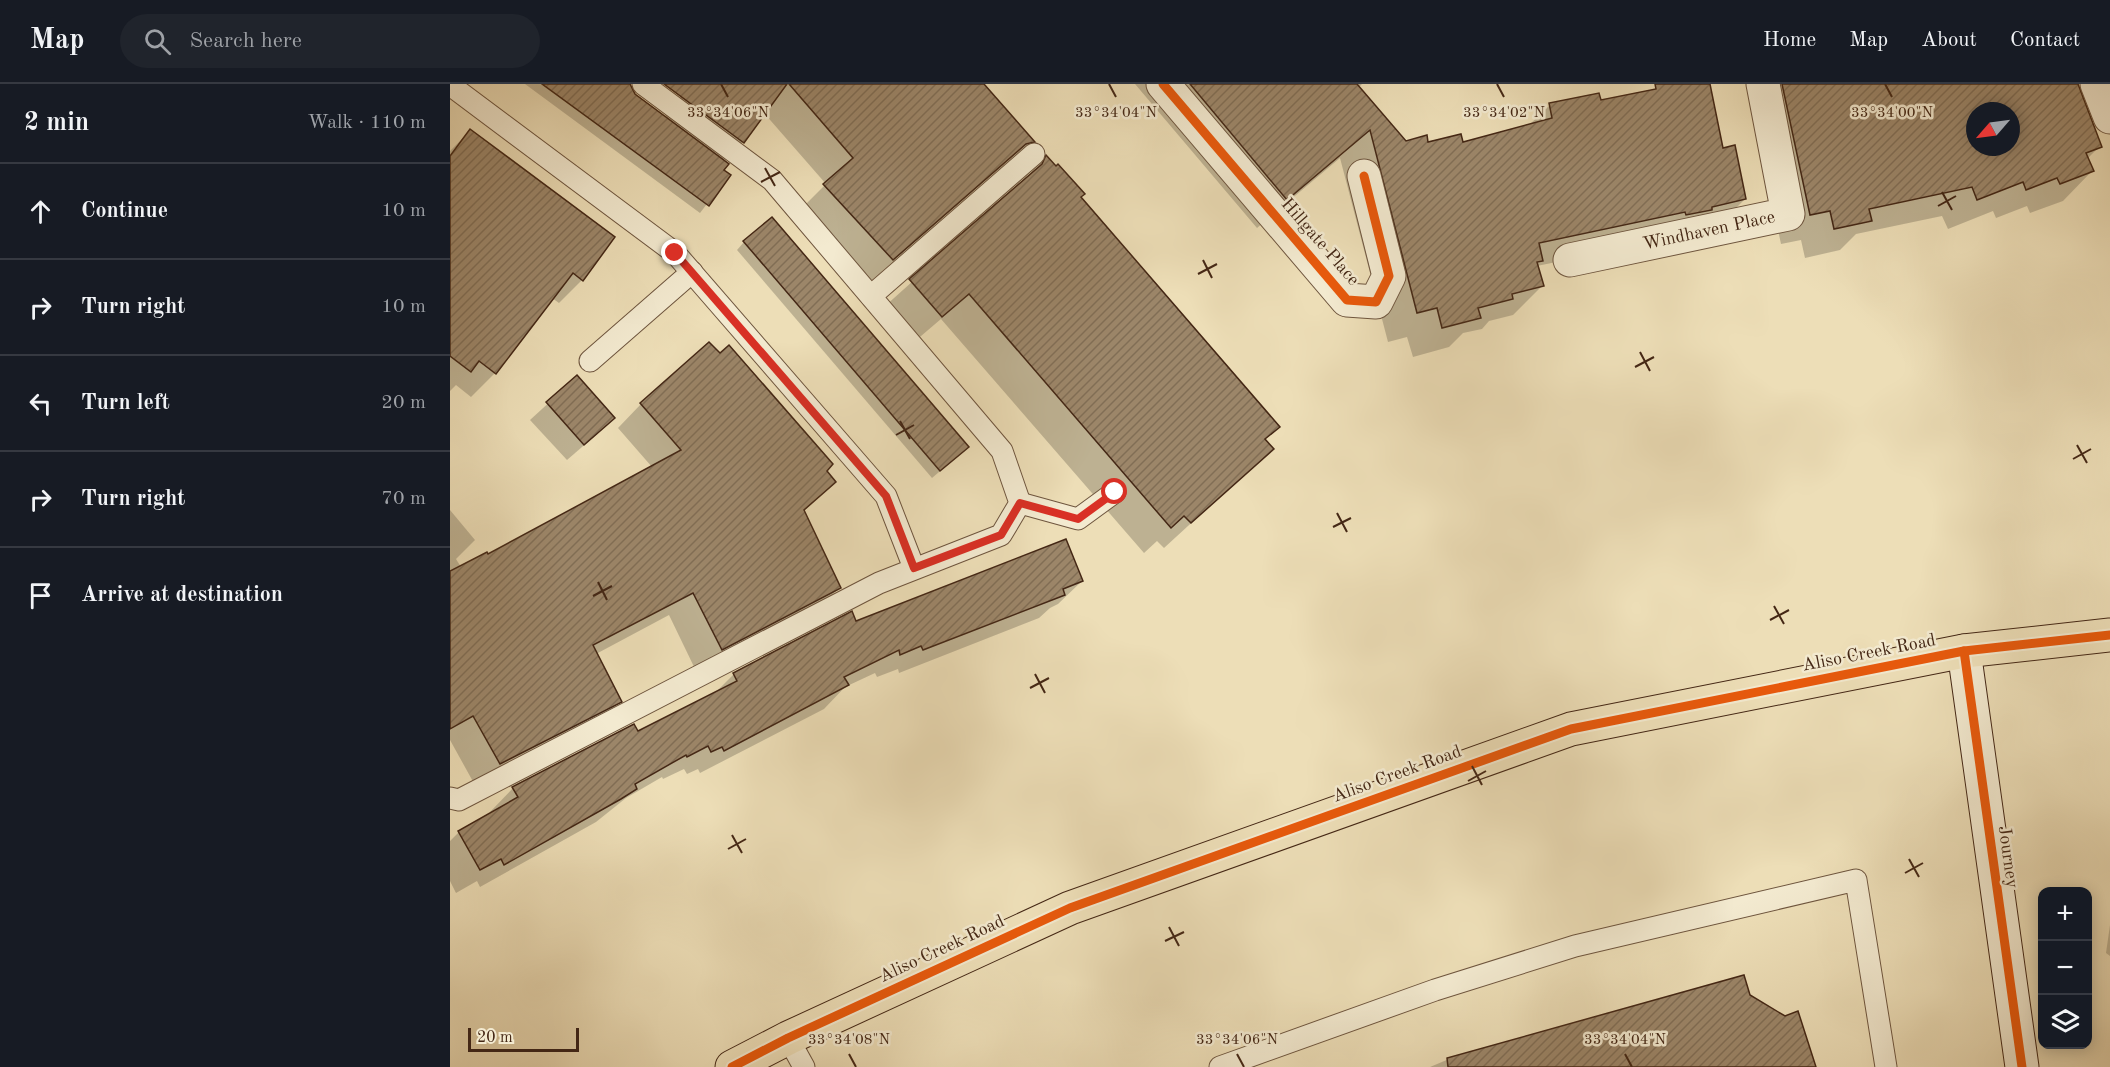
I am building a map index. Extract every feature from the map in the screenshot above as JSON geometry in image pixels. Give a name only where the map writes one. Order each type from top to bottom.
[{"type":"main road","name":"Aliso Creek Road","points":[[732,1067],[789,1038],[1070,908],[1571,729],[1964,651],[2110,635]]},
{"type":"street","name":"Hillgate Place","points":[[1163,84],[1347,300],[1376,302],[1389,276],[1364,176]]},
{"type":"street","name":"Windhaven Place","points":[[1570,261],[1788,214],[1763,84]]},
{"type":"street","points":[[2097,84],[2110,117]]},
{"type":"street","name":"Journey","points":[[1964,651],[2022,1067]]},
{"type":"lane","points":[[450,798],[459,800],[879,583],[1001,535],[1020,503],[1002,451],[772,180],[643,84]]},
{"type":"lane","points":[[450,85],[675,253],[886,496],[914,568]]},
{"type":"lane","points":[[871,296],[1034,154]]},
{"type":"lane","points":[[590,361],[692,272]]},
{"type":"lane","points":[[1020,503],[1078,519],[1115,492]]},
{"type":"lane","points":[[1220,1067],[1436,990],[1575,946],[1856,880],[1886,1067]]},
{"type":"lane","points":[[789,1038],[804,1067]]},
{"type":"building","points":[[542,84],[630,84],[635,94],[729,164],[724,170],[731,175],[709,206]]},
{"type":"building","points":[[664,84],[787,84],[744,143]]},
{"type":"building","points":[[789,84],[984,84],[1035,142],[1026,144],[893,260],[823,184],[853,158]]},
{"type":"building","points":[[1190,84],[1357,84],[1406,141],[1427,135],[1428,142],[1461,134],[1463,142],[1552,118],[1549,103],[1599,93],[1601,100],[1656,89],[1655,84],[1710,84],[1723,148],[1735,145],[1746,199],[1712,207],[1712,210],[1686,215],[1685,212],[1539,243],[1543,261],[1537,262],[1544,286],[1512,294],[1513,299],[1478,308],[1481,318],[1442,328],[1437,308],[1417,313],[1370,130],[1287,200]]},
{"type":"building","points":[[1782,84],[2078,84],[2102,147],[2086,153],[2094,171],[2060,184],[2057,178],[2026,190],[2023,182],[1977,200],[1972,187],[1869,209],[1872,221],[1834,229],[1830,211],[1810,215]]},
{"type":"building","points":[[470,129],[615,237],[583,281],[573,273],[496,374],[479,361],[471,372],[450,356],[450,156]]},
{"type":"building","points":[[1046,155],[1056,166],[1058,164],[1085,194],[1081,197],[1280,427],[1265,439],[1274,449],[1191,523],[1184,516],[1171,528],[969,294],[942,317],[909,279],[1042,164]]},
{"type":"building","points":[[772,217],[969,447],[940,471],[743,241]]},
{"type":"building","points":[[709,342],[720,353],[729,345],[833,464],[827,471],[836,482],[804,510],[841,588],[722,650],[693,593],[593,645],[622,702],[500,764],[473,716],[450,729],[450,571],[487,552],[488,554],[681,450],[640,403]]},
{"type":"building","points":[[577,375],[615,418],[584,445],[546,402]]},
{"type":"building","points":[[1066,539],[1083,581],[1063,589],[1065,595],[923,650],[921,646],[900,655],[899,650],[844,677],[849,685],[724,751],[722,747],[711,752],[708,746],[687,757],[686,755],[635,784],[637,789],[621,799],[504,865],[501,859],[480,870],[458,831],[518,797],[512,787],[634,724],[638,731],[737,681],[733,673],[852,611],[856,621]]},
{"type":"building","points":[[1744,975],[1750,995],[1785,1016],[1798,1011],[1816,1067],[1448,1067],[1447,1058]]},
{"type":"cycle path","points":[[1163,84],[1347,300],[1376,302],[1389,276],[1364,176]]},
{"type":"cycle path","points":[[732,1067],[788,1038],[1070,908],[1571,729],[1964,651],[2110,635]]},
{"type":"cycle path","points":[[1964,651],[2022,1067]]},
{"type":"route","points":[[675,253],[886,496],[914,568],[1001,535],[1020,503],[1078,519],[1115,492]]}]
